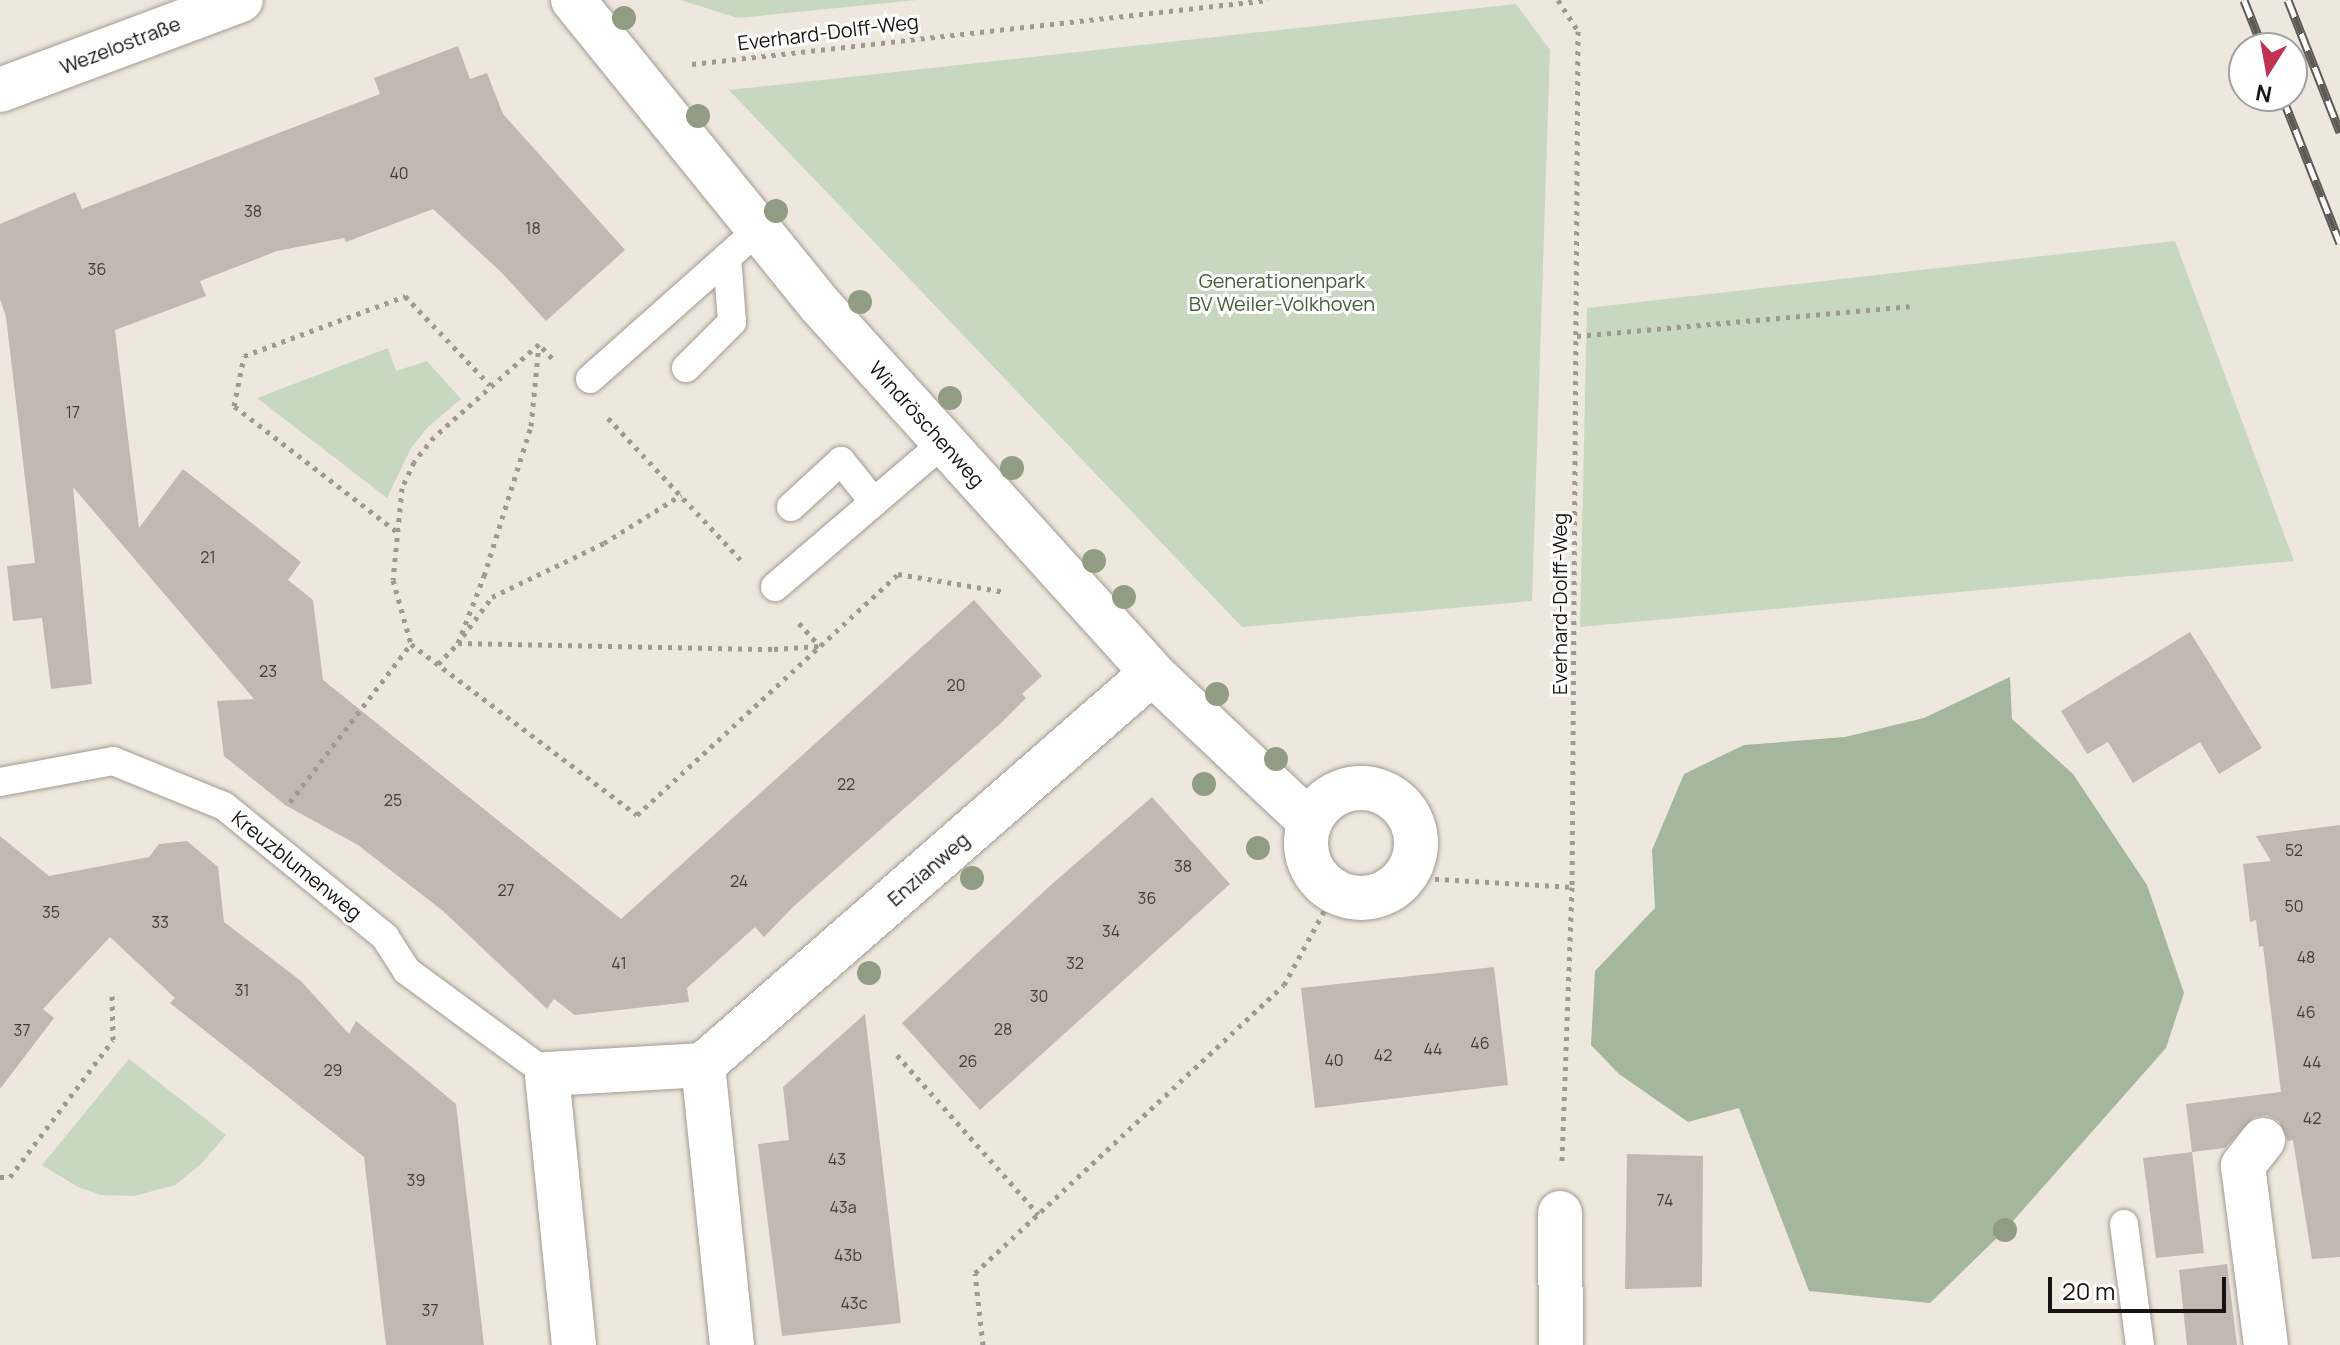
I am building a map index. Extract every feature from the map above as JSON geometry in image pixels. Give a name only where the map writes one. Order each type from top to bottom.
[{"type":"street","name":"Wezelostraße","points":[[0,90],[241,0]]},
{"type":"street","name":"Windröschenweg","points":[[573,0],[631,71],[743,243],[820,305],[1152,673],[1310,822]]},
{"type":"street","name":"Enzianweg","points":[[703,1065],[1152,673]]},
{"type":"street","points":[[1367,787],[1393,797],[1406,810],[1416,833],[1415,854],[1405,877],[1386,892],[1370,897],[1351,897],[1335,891],[1318,877],[1309,861],[1306,844],[1310,822],[1320,805],[1344,790],[1367,787]]},
{"type":"street","points":[[574,1345],[547,1074],[703,1065],[732,1345]]},
{"type":"street","points":[[2263,1140],[2243,1166],[2266,1345]]},
{"type":"street","points":[[1560,1213],[1561,1345]]},
{"type":"lane","points":[[686,368],[732,322],[743,243]]},
{"type":"lane","points":[[590,379],[743,243]]},
{"type":"lane","points":[[782,599],[874,502],[944,442]]},
{"type":"lane","points":[[791,507],[841,461],[874,502]]},
{"type":"lane","name":"Kreuzblumenweg","points":[[0,782],[113,761],[224,806],[385,937],[407,971],[547,1074]]},
{"type":"lane","points":[[2124,1224],[2140,1345]]},
{"type":"path","name":"Everhard-Dolff-Weg","points":[[631,71],[1268,0]]},
{"type":"path","name":"Everhard-Dolff-Weg","points":[[1558,0],[1578,31],[1572,887],[1560,1213]]},
{"type":"path","points":[[397,531],[234,406],[244,356],[405,296],[490,385]]},
{"type":"path","points":[[1577,336],[1910,306]]},
{"type":"path","points":[[539,344],[561,367]]},
{"type":"path","points":[[539,344],[434,437],[414,462],[402,488],[393,580],[411,644],[637,815],[898,574],[1092,607]]},
{"type":"path","points":[[458,643],[484,576],[527,441],[539,344]]},
{"type":"path","points":[[604,414],[745,564]]},
{"type":"path","points":[[438,664],[492,597],[604,543],[681,495]]},
{"type":"path","points":[[782,599],[820,646]]},
{"type":"path","points":[[458,643],[774,649],[820,646]]},
{"type":"path","points":[[262,838],[411,644]]},
{"type":"path","points":[[1405,877],[1572,887]]},
{"type":"path","points":[[983,1345],[975,1273],[1284,985],[1335,891]]},
{"type":"path","points":[[0,1177],[10,1177],[113,1040],[112,995]]},
{"type":"path","points":[[897,1055],[1038,1214]]},
{"type":"green space","points":[[680,0],[917,0],[738,18]]},
{"type":"green space","name":"Generationenpark BV Weiler-Volkhoven","points":[[1516,4],[1550,50],[1532,601],[1242,627],[729,90]]},
{"type":"green space","points":[[2175,241],[2294,561],[1580,627],[1587,308]]},
{"type":"green space","points":[[388,348],[396,371],[427,361],[461,399],[428,427],[411,448],[387,498],[257,398]]},
{"type":"green space","points":[[2010,677],[2012,719],[2073,774],[2147,885],[2184,993],[2166,1048],[2005,1230],[1930,1303],[1809,1291],[1739,1108],[1688,1122],[1619,1074],[1591,1045],[1595,971],[1655,908],[1652,850],[1684,774],[1744,745],[1845,737],[1924,718]]},
{"type":"green space","points":[[129,1059],[226,1135],[200,1165],[175,1185],[134,1196],[101,1195],[78,1187],[42,1165]]},
{"type":"building","points":[[458,46],[470,79],[487,73],[503,114],[625,250],[546,321],[501,272],[433,209],[346,242],[344,238],[277,251],[200,281],[206,296],[115,330],[139,528],[183,469],[301,562],[288,580],[313,600],[323,680],[621,919],[974,600],[1042,676],[1022,694],[1026,698],[1001,723],[794,906],[764,937],[755,927],[687,988],[689,1002],[575,1015],[554,999],[547,1009],[443,911],[358,845],[285,805],[224,756],[217,701],[254,699],[73,487],[92,684],[51,689],[42,618],[13,621],[7,566],[35,563],[6,317],[0,299],[0,224],[75,192],[82,209],[380,94],[374,78]]},
{"type":"building","points":[[2190,632],[2262,748],[2219,774],[2200,742],[2133,783],[2108,742],[2087,754],[2061,711]]},
{"type":"building","points":[[1152,797],[1230,884],[980,1110],[902,1023],[1052,884]]},
{"type":"building","points":[[2340,825],[2340,1257],[2312,1259],[2293,1140],[2288,1141],[2279,1121],[2267,1115],[2254,1117],[2225,1148],[2192,1152],[2186,1104],[2281,1092],[2263,946],[2259,947],[2256,920],[2250,922],[2243,864],[2271,861],[2256,836]]},
{"type":"building","points":[[0,836],[49,876],[149,857],[159,844],[187,841],[218,867],[224,922],[301,981],[349,1034],[356,1021],[456,1104],[484,1345],[386,1345],[364,1157],[170,1003],[175,998],[110,937],[43,1009],[54,1018],[0,1089]]},
{"type":"building","points":[[1494,967],[1508,1085],[1315,1108],[1301,988]]},
{"type":"building","points":[[865,1014],[901,1323],[782,1336],[758,1144],[789,1140],[783,1087]]},
{"type":"building","points":[[2192,1152],[2204,1253],[2156,1258],[2143,1158]]},
{"type":"building","points":[[1627,1154],[1703,1156],[1702,1287],[1625,1289]]},
{"type":"building","points":[[2227,1264],[2237,1345],[2187,1345],[2179,1270]]},
{"type":"railway","points":[[2244,0],[2257,32]]},
{"type":"railway","points":[[2288,0],[2340,132]]},
{"type":"railway","points":[[2288,112],[2340,243]]}]
